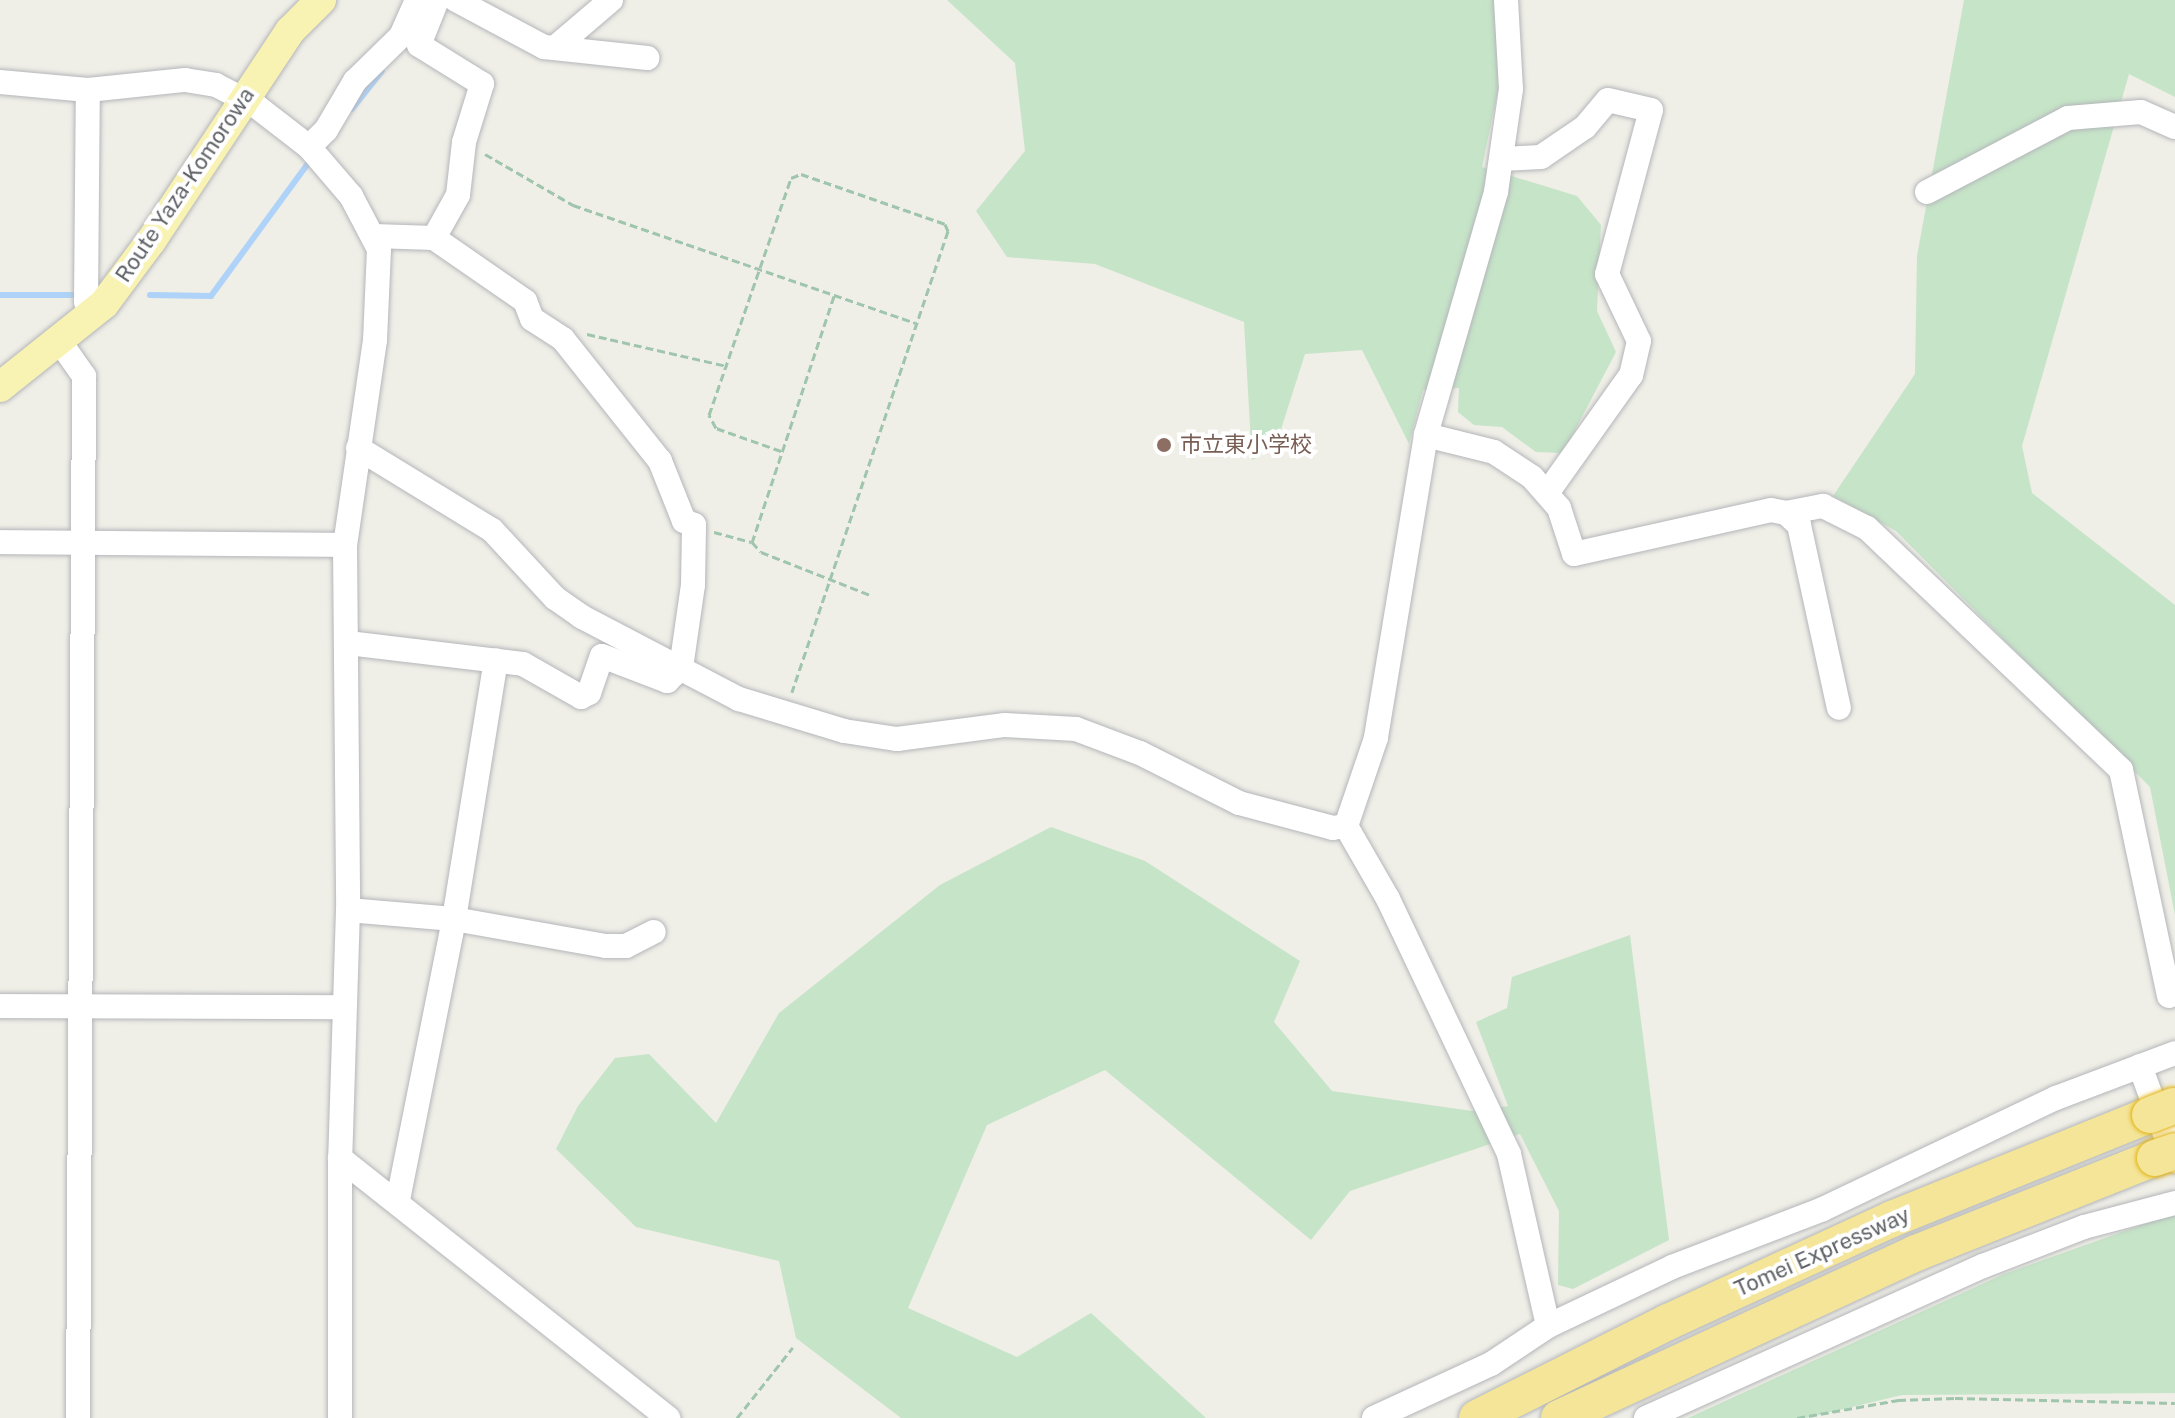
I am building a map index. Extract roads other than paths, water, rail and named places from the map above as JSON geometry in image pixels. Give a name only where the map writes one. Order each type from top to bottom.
[{"type":"highway","name":"Tomei Expressway","points":[[1477,1418],[1668,1322],[1892,1219],[2166,1109]]},
{"type":"highway","name":"Tomei Expressway","points":[[1559,1418],[1916,1253],[2168,1156]]},
{"type":"main road","name":"Route Yaza-Komorowa","points":[[0,387],[104,304],[133,268],[241,98],[290,31],[321,0]]},
{"type":"street","points":[[309,147],[326,130],[355,81],[401,36],[417,0]]},
{"type":"street","points":[[434,238],[458,195],[464,142],[482,84],[419,45],[437,0]]},
{"type":"street","points":[[456,0],[544,47],[647,58]]},
{"type":"street","points":[[557,46],[611,0]]},
{"type":"street","points":[[1506,0],[1511,89],[1502,159],[1426,435],[1376,738],[1346,826],[1388,899],[1509,1154],[1548,1326]]},
{"type":"street","points":[[0,82],[88,90],[197,80],[241,98],[309,147],[351,196],[374,236],[380,287],[345,545],[348,910],[342,1007],[340,1418]]},
{"type":"street","points":[[86,302],[88,90]]},
{"type":"street","points":[[1502,159],[1541,157],[1585,127],[1608,100],[1651,110],[1607,274],[1639,341],[1631,375],[1547,493]]},
{"type":"street","points":[[1927,192],[2068,118],[2141,112],[2175,127]]},
{"type":"street","points":[[348,643],[523,664],[581,697],[589,693],[602,656],[667,681],[681,668],[689,629],[694,525],[684,521],[650,444],[563,339],[532,319],[525,301],[434,238],[374,236]]},
{"type":"street","points":[[60,342],[84,376],[78,1418]]},
{"type":"street","points":[[1426,435],[1494,452],[1547,493],[1570,529],[1574,554],[1771,510],[1786,513],[1823,506],[1867,528],[2121,770],[2169,996]]},
{"type":"street","points":[[358,448],[492,530],[555,598],[582,617],[739,699],[784,714],[897,739],[1005,725],[1076,729],[1140,753],[1239,803],[1333,828],[1346,826]]},
{"type":"street","points":[[1786,513],[1799,525],[1839,708]]},
{"type":"street","points":[[0,542],[345,545]]},
{"type":"street","points":[[398,1200],[454,919],[496,660]]},
{"type":"street","points":[[348,910],[454,919],[606,946],[626,946],[654,932]]},
{"type":"street","points":[[0,1006],[342,1007]]},
{"type":"street","points":[[1374,1418],[1491,1364],[1548,1326],[1672,1267],[1823,1209],[2056,1098],[2175,1053]]},
{"type":"street","points":[[2140,1066],[2168,1156]]},
{"type":"street","points":[[340,1158],[398,1200],[668,1418]]},
{"type":"street","points":[[1646,1418],[1983,1266],[2084,1227],[2175,1203]]},
{"type":"waterway","points":[[352,109],[382,71]]},
{"type":"waterway","points":[[150,295],[211,296],[312,158]]},
{"type":"waterway","points":[[0,295],[73,295]]},
{"type":"place","name":"市立東小学校","points":[[1164,445]]}]
